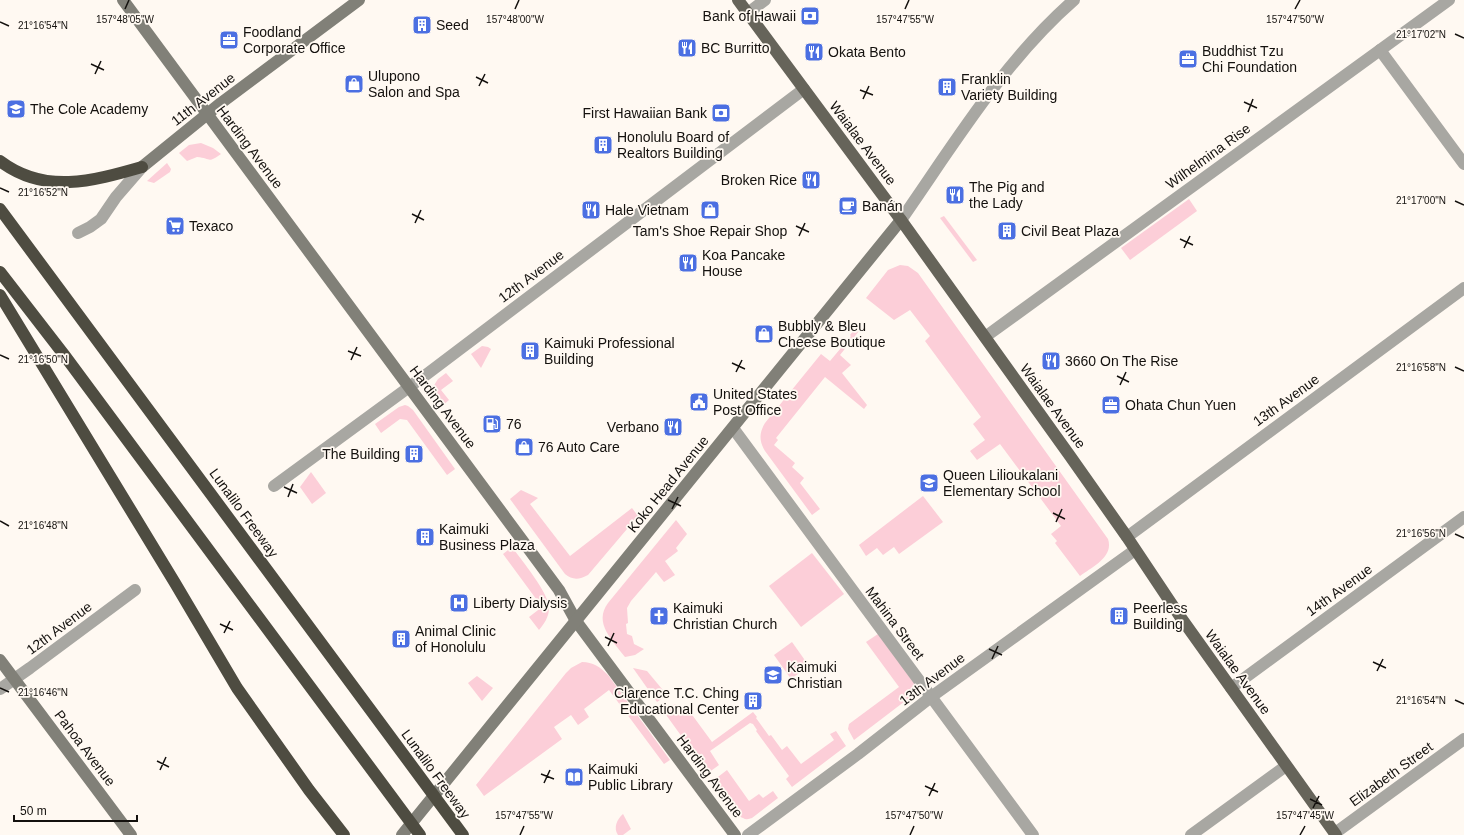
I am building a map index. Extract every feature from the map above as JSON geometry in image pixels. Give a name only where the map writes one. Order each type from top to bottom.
[{"type":"highway","points":[[0,161],[16,171],[28,176],[43,180],[71,183],[90,181],[142,167]]},
{"type":"highway","name":"Lunalilo Freeway","points":[[0,209],[463,835]]},
{"type":"highway","points":[[0,272],[65,356],[420,835]]},
{"type":"highway","points":[[0,295],[237,688],[309,790],[344,835]]},
{"type":"main road","name":"Waialae Avenue","points":[[738,0],[901,220],[985,337],[1335,834]]},
{"type":"street","name":"Harding Avenue","points":[[123,0],[559,590],[576,621],[734,835]]},
{"type":"street","name":"11th Avenue","points":[[78,233],[101,219],[124,187],[142,167],[207,114],[359,0]]},
{"type":"street","points":[[748,13],[765,0]]},
{"type":"street","name":"Koko Head Avenue","points":[[402,835],[901,220],[972,119],[1034,38],[1074,0]]},
{"type":"street","name":"Wilhelmina Rise","points":[[985,337],[1449,0]]},
{"type":"street","points":[[1380,50],[1464,164]]},
{"type":"street","name":"12th Avenue","points":[[274,486],[409,387],[804,89]]},
{"type":"street","name":"13th Avenue","points":[[1127,537],[1464,288]]},
{"type":"street","name":"Mahina Street","points":[[733,428],[1033,835]]},
{"type":"street","name":"14th Avenue","points":[[1231,688],[1464,518]]},
{"type":"street","name":"13th Avenue","points":[[748,835],[858,754],[931,697],[1135,550]]},
{"type":"street","name":"12th Avenue","points":[[0,689],[136,590]]},
{"type":"street","name":"Pahoa Avenue","points":[[0,660],[131,835]]},
{"type":"street","name":"Elizabeth Street","points":[[1335,834],[1464,739]]},
{"type":"street","points":[[1192,835],[1286,766]]},
{"type":"shaded area","points":[[201,143],[213,148],[221,154],[211,160],[197,157],[187,161],[179,153],[189,145]]},
{"type":"shaded area","points":[[167,163],[171,169],[170,172],[154,183],[147,181]]},
{"type":"shaded area","points":[[1189,199],[1197,211],[1130,260],[1121,248]]},
{"type":"shaded area","points":[[944,216],[977,260],[973,262],[940,218]]},
{"type":"shaded area","points":[[900,265],[908,266],[918,273],[1108,539],[1108,551],[1105,556],[1096,565],[1080,576],[1055,543],[1057,541],[1051,534],[1061,526],[1000,444],[977,460],[970,451],[985,440],[973,424],[981,417],[925,341],[930,336],[910,310],[894,320],[866,298],[888,270]]},
{"type":"shaded area","points":[[855,329],[859,331],[840,355],[851,365],[842,373],[867,405],[864,409],[825,377],[776,438],[778,440],[774,445],[795,463],[792,467],[804,478],[800,483],[820,509],[812,515],[765,451],[761,440],[761,434],[765,423],[821,354],[830,361]]},
{"type":"shaded area","points":[[482,346],[491,349],[481,368],[471,354]]},
{"type":"shaded area","points":[[446,373],[453,381],[441,390],[449,400],[441,407],[435,398],[433,387],[438,379]]},
{"type":"shaded area","points":[[405,405],[413,410],[455,469],[447,475],[407,420],[400,419],[381,433],[375,424],[399,407]]},
{"type":"shaded area","points":[[311,472],[326,493],[312,504],[300,487]]},
{"type":"shaded area","points":[[521,490],[538,498],[530,504],[570,556],[632,508],[638,516],[588,575],[582,578],[573,578],[565,574],[510,499]]},
{"type":"shaded area","points":[[923,496],[943,522],[899,554],[894,547],[883,555],[877,548],[866,556],[859,545]]},
{"type":"shaded area","points":[[676,520],[687,534],[676,548],[678,551],[665,561],[675,575],[664,582],[656,572],[631,601],[627,608],[627,634],[632,636],[634,644],[644,649],[635,655],[625,657],[606,632],[603,618],[604,610],[608,603]]},
{"type":"shaded area","points":[[512,547],[540,586],[548,602],[548,614],[539,630],[529,617],[542,607],[503,554]]},
{"type":"shaded area","points":[[812,553],[844,594],[801,627],[769,586]]},
{"type":"shaded area","points":[[878,634],[916,686],[915,692],[854,740],[848,729],[849,724],[899,687],[866,642]]},
{"type":"shaded area","points":[[792,642],[809,666],[791,679],[774,655]]},
{"type":"shaded area","points":[[582,662],[590,663],[596,666],[608,675],[670,760],[664,764],[609,690],[584,709],[589,717],[578,725],[571,715],[554,727],[562,739],[484,796],[476,785],[566,673],[571,668]]},
{"type":"shaded area","points":[[633,668],[647,671],[667,695],[657,702]]},
{"type":"shaded area","points":[[477,676],[493,688],[482,701],[468,683]]},
{"type":"shaded area","points":[[675,704],[690,712],[712,742],[753,712],[769,736],[771,735],[782,750],[787,746],[801,764],[834,740],[830,734],[836,731],[846,746],[792,787],[786,779],[789,776],[756,731],[757,730],[753,724],[750,723],[710,751],[719,765],[708,773],[664,712]]},
{"type":"shaded area","points":[[727,770],[749,801],[759,794],[763,798],[773,791],[778,798],[752,818],[746,819],[739,816],[731,807],[714,780]]},
{"type":"shaded area","points":[[623,814],[631,829],[623,835],[618,835],[616,824]]},
{"type":"place","name":"Bank of Hawaii","points":[[810,16]]},
{"type":"place","name":"Seed","points":[[422,25]]},
{"type":"place","name":"Foodland Corporate Office","points":[[229,40]]},
{"type":"place","name":"BC Burritto","points":[[687,48]]},
{"type":"place","name":"Okata Bento","points":[[814,52]]},
{"type":"place","name":"Buddhist Tzu Chi Foundation","points":[[1188,59]]},
{"type":"place","name":"Ulupono Salon and Spa","points":[[354,84]]},
{"type":"place","name":"Franklin Variety Building","points":[[947,87]]},
{"type":"place","name":"The Cole Academy","points":[[16,109]]},
{"type":"place","name":"First Hawaiian Bank","points":[[721,113]]},
{"type":"place","name":"Honolulu Board of Realtors Building","points":[[603,145]]},
{"type":"place","name":"Broken Rice","points":[[811,180]]},
{"type":"place","name":"The Pig and the Lady","points":[[955,195]]},
{"type":"place","name":"Banán","points":[[848,206]]},
{"type":"place","name":"Hale Vietnam","points":[[591,210]]},
{"type":"place","name":"Tam's Shoe Repair Shop","points":[[710,210]]},
{"type":"place","name":"Texaco","points":[[175,226]]},
{"type":"place","name":"Civil Beat Plaza","points":[[1007,231]]},
{"type":"place","name":"Koa Pancake House","points":[[688,263]]},
{"type":"place","name":"Bubbly & Bleu Cheese Boutique","points":[[764,334]]},
{"type":"place","name":"Kaimuki Professional Building","points":[[530,351]]},
{"type":"place","name":"3660 On The Rise","points":[[1051,361]]},
{"type":"place","name":"United States Post Office","points":[[699,402]]},
{"type":"place","name":"Ohata Chun Yuen","points":[[1111,405]]},
{"type":"place","name":"76","points":[[492,424]]},
{"type":"place","name":"Verbano","points":[[673,427]]},
{"type":"place","name":"76 Auto Care","points":[[524,447]]},
{"type":"place","name":"The Building","points":[[414,454]]},
{"type":"place","name":"Queen Lilioukalani Elementary School","points":[[929,483]]},
{"type":"place","name":"Kaimuki Business Plaza","points":[[425,537]]},
{"type":"place","name":"Liberty Dialysis","points":[[459,603]]},
{"type":"place","name":"Kaimuki Christian Church","points":[[659,616]]},
{"type":"place","name":"Peerless Building","points":[[1119,616]]},
{"type":"place","name":"Animal Clinic of Honolulu","points":[[401,639]]},
{"type":"place","name":"Kaimuki Christian","points":[[773,675]]},
{"type":"place","name":"Clarence T.C. Ching Educational Center","points":[[753,701]]},
{"type":"place","name":"Kaimuki Public Library","points":[[574,777]]}]
